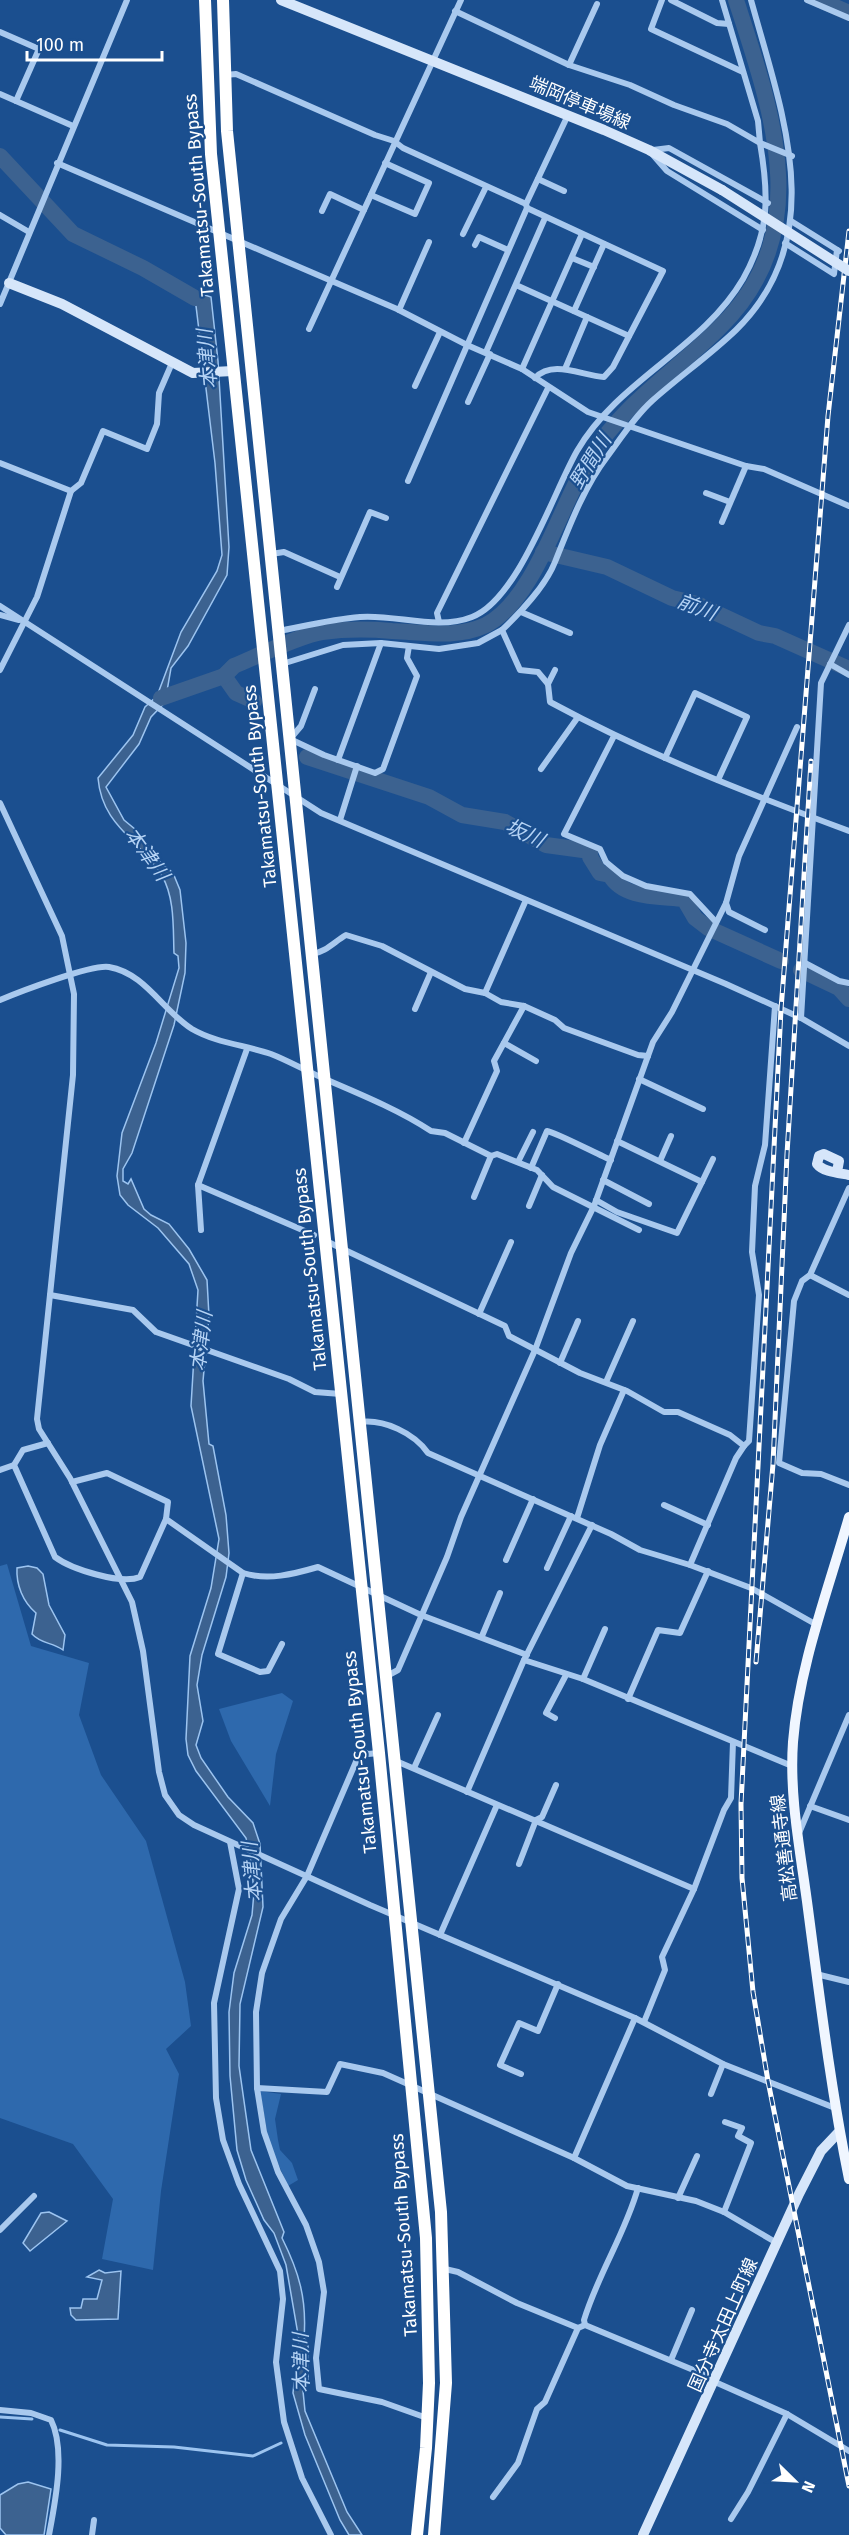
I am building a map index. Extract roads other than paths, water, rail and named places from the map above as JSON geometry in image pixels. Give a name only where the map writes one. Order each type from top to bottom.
[{"type":"highway","name":"Takamatsu-South Bypass","points":[[205,0],[201,57],[220,235],[222,310],[233,371],[263,643],[308,1071],[320,1238],[341,1394],[379,1753],[426,2238],[429,2327],[427,2418],[417,2535]]},
{"type":"highway","name":"Takamatsu-South Bypass","points":[[223,0],[224,75],[239,243],[413,1924],[445,2270],[445,2394],[434,2535]]},
{"type":"main road","name":"端岡停車場線","points":[[281,0],[649,150],[722,190],[849,271]]},
{"type":"main road","points":[[9,283],[62,304],[193,374],[233,371]]},
{"type":"main road","points":[[837,1172],[849,1175]]},
{"type":"main road","name":"高松善通寺線","points":[[849,1517],[800,1695],[792,1766],[797,1836],[816,1974],[838,2133],[849,2179]]},
{"type":"main road","name":"国分寺太田上町線","points":[[643,2535],[777,2243],[822,2151],[838,2133]]},
{"type":"street","points":[[0,304],[127,0]]},
{"type":"street","points":[[309,329],[461,0]]},
{"type":"street","points":[[662,0],[651,29],[743,72]]},
{"type":"street","points":[[671,0],[717,22],[729,24]]},
{"type":"street","points":[[279,634],[361,617],[439,622],[472,617],[493,605],[509,585],[578,450],[633,384],[676,351],[720,310],[743,278],[763,230],[768,203],[758,121],[722,0]]},
{"type":"street","points":[[282,664],[343,645],[381,643],[439,649],[478,644],[502,630],[521,612],[555,563],[558,549],[598,469],[628,426],[652,401],[738,328],[761,301],[777,271],[791,221],[791,156],[751,0]]},
{"type":"street","points":[[807,0],[849,18]]},
{"type":"street","points":[[569,65],[597,4]]},
{"type":"street","points":[[455,11],[569,65],[630,85],[674,105],[727,124],[762,144],[791,156]]},
{"type":"street","points":[[0,32],[39,49],[16,101]]},
{"type":"street","points":[[224,75],[236,74],[365,131],[394,141],[403,148],[486,186],[546,218],[663,272],[604,377],[565,369],[541,372],[535,378]]},
{"type":"street","points":[[0,94],[73,126]]},
{"type":"street","points":[[408,481],[567,115]]},
{"type":"street","points":[[649,150],[669,148],[768,203]]},
{"type":"street","points":[[649,150],[667,171],[763,230]]},
{"type":"street","points":[[57,163],[399,310],[467,345],[522,369],[588,412],[746,466],[764,469],[849,506]]},
{"type":"street","points":[[371,195],[415,213],[429,183],[385,163]]},
{"type":"street","points":[[538,179],[564,191]]},
{"type":"street","points":[[463,234],[486,186]]},
{"type":"street","points":[[322,211],[330,194],[364,210]]},
{"type":"street","points":[[0,215],[29,232]]},
{"type":"street","points":[[468,402],[546,218]]},
{"type":"street","points":[[785,243],[834,274],[838,251],[791,221]]},
{"type":"street","points":[[522,369],[582,234]]},
{"type":"street","points":[[475,245],[479,237],[508,250]]},
{"type":"street","points":[[399,310],[429,242]]},
{"type":"street","points":[[574,311],[604,244]]},
{"type":"street","points":[[572,258],[594,267]]},
{"type":"street","points":[[516,285],[629,336]]},
{"type":"street","points":[[565,369],[587,317]]},
{"type":"street","points":[[415,386],[440,332]]},
{"type":"street","points":[[0,670],[37,597],[71,491],[81,483],[104,431],[147,449],[157,424],[159,393],[172,363]]},
{"type":"street","points":[[439,622],[437,613],[548,388]]},
{"type":"street","points":[[0,463],[71,491]]},
{"type":"street","points":[[722,522],[746,466]]},
{"type":"street","points":[[706,493],[730,502]]},
{"type":"street","points":[[337,587],[370,512],[386,518]]},
{"type":"street","points":[[271,554],[284,552],[340,577]]},
{"type":"street","points":[[0,606],[144,696],[297,799],[340,820],[775,1006],[801,1018],[849,1046]]},
{"type":"street","points":[[521,612],[570,633]]},
{"type":"street","points":[[0,615],[25,622]]},
{"type":"street","points":[[801,1018],[821,683],[849,625]]},
{"type":"street","points":[[502,630],[520,670],[538,672],[548,684]]},
{"type":"street","points":[[338,760],[381,643]]},
{"type":"street","points":[[315,689],[301,726],[290,739],[338,760],[355,772],[375,773],[383,770],[417,676],[407,658],[410,646]]},
{"type":"street","points":[[830,664],[849,675]]},
{"type":"street","points":[[555,670],[548,684],[550,702],[614,736],[764,800],[849,831]]},
{"type":"street","points":[[665,758],[695,693],[747,717],[718,780]]},
{"type":"street","points":[[541,769],[578,717]]},
{"type":"street","points":[[387,1676],[398,1670],[535,1350],[571,1253],[595,1203],[648,1056],[726,903],[739,856],[797,727]]},
{"type":"street","points":[[614,736],[564,834],[600,849],[606,862],[623,876],[645,886],[690,894],[714,927]]},
{"type":"street","points":[[340,820],[355,772]]},
{"type":"street","points":[[0,803],[62,936],[71,976],[75,1015],[73,1075],[37,1419],[39,1429],[72,1482],[122,1579],[140,1632],[159,1772],[170,1806],[188,1821],[232,1843],[394,1916],[644,2022],[723,2064],[835,2108]]},
{"type":"street","points":[[485,993],[526,900]]},
{"type":"street","points":[[726,903],[729,912],[765,930]]},
{"type":"street","points":[[312,954],[324,952],[332,943],[346,935],[382,946],[465,989],[485,993],[501,1002],[524,1006],[555,1020],[564,1028],[638,1055],[648,1056]]},
{"type":"street","points":[[805,963],[839,981],[849,983]]},
{"type":"street","points":[[0,1000],[91,969],[107,967],[131,975],[184,1023],[200,1032],[248,1049],[270,1054],[418,1122],[432,1131],[446,1133],[491,1156],[497,1154],[531,1168],[542,1175],[553,1187],[677,1233],[714,1159]]},
{"type":"street","points":[[415,1009],[431,972]]},
{"type":"street","points":[[464,1143],[497,1071],[494,1061],[524,1006]]},
{"type":"street","points":[[690,1565],[736,1458],[749,1441],[759,1295],[752,1252],[755,1186],[765,1145],[775,1006]]},
{"type":"street","points":[[504,1043],[536,1061]]},
{"type":"street","points":[[201,1230],[198,1185],[248,1049]]},
{"type":"street","points":[[639,1079],[703,1109]]},
{"type":"street","points":[[531,1168],[547,1131],[554,1132],[565,1140],[611,1160]]},
{"type":"street","points":[[518,1162],[533,1132]]},
{"type":"street","points":[[660,1161],[671,1136]]},
{"type":"street","points":[[617,1141],[702,1182]]},
{"type":"street","points":[[474,1197],[491,1156]]},
{"type":"street","points":[[529,1206],[542,1175]]},
{"type":"street","points":[[603,1180],[649,1204]]},
{"type":"street","points":[[198,1185],[343,1248],[505,1326],[509,1336],[560,1363],[624,1390],[664,1412],[678,1413],[730,1435],[744,1446]]},
{"type":"street","points":[[849,1188],[810,1275],[802,1281],[794,1301],[779,1463],[802,1473],[821,1474],[849,1485]]},
{"type":"street","points":[[595,1203],[639,1230]]},
{"type":"street","points":[[479,1314],[512,1242]]},
{"type":"street","points":[[810,1275],[849,1295]]},
{"type":"street","points":[[50,1295],[133,1310],[156,1332],[290,1379],[315,1392],[341,1394]]},
{"type":"street","points":[[560,1363],[578,1321]]},
{"type":"street","points":[[606,1382],[633,1321]]},
{"type":"street","points":[[547,1568],[574,1517],[600,1445],[624,1390]]},
{"type":"street","points":[[360,1422],[376,1420],[420,1441],[428,1453],[592,1525],[640,1550],[708,1571],[755,1590],[818,1626]]},
{"type":"street","points":[[0,1470],[14,1465],[23,1450],[48,1443]]},
{"type":"street","points":[[14,1465],[55,1557],[67,1566],[129,1582],[140,1577],[166,1519],[168,1502],[107,1473],[72,1482]]},
{"type":"street","points":[[506,1560],[533,1499]]},
{"type":"street","points":[[664,1505],[708,1525]]},
{"type":"street","points":[[166,1519],[241,1571],[254,1577],[290,1575],[318,1567],[361,1585],[421,1615],[482,1636],[566,1675],[583,1678],[628,1699],[792,1766]]},
{"type":"street","points":[[467,1792],[526,1658],[592,1525]]},
{"type":"street","points":[[241,1571],[218,1654],[260,1672],[268,1671],[282,1644]]},
{"type":"street","points":[[628,1699],[658,1630],[680,1633],[708,1571]]},
{"type":"street","points":[[482,1636],[500,1593]]},
{"type":"street","points":[[583,1678],[605,1629]]},
{"type":"street","points":[[555,1718],[546,1713],[566,1675]]},
{"type":"street","points":[[797,1836],[849,1714]]},
{"type":"street","points":[[414,1767],[438,1715]]},
{"type":"street","points":[[644,2022],[665,1970],[662,1957],[694,1889],[724,1810],[731,1798],[733,1742]]},
{"type":"street","points":[[379,1753],[368,1754],[361,1750],[307,1876],[281,1919],[262,1973],[256,2012],[257,2088],[264,2132],[278,2172],[306,2225],[319,2262],[324,2292],[316,2358],[319,2388],[382,2402],[427,2418]]},
{"type":"street","points":[[396,1761],[694,1889]]},
{"type":"street","points":[[519,1864],[536,1820],[542,1817],[556,1785]]},
{"type":"street","points":[[440,1935],[497,1805]]},
{"type":"street","points":[[810,1806],[849,1820]]},
{"type":"street","points":[[232,1843],[238,1889],[214,2003],[216,2098],[223,2140],[239,2184],[279,2271],[283,2299],[276,2362],[284,2422],[302,2478],[331,2535]]},
{"type":"street","points":[[816,1974],[849,1982]]},
{"type":"street","points":[[521,2074],[500,2065],[519,2024],[537,2031],[558,1984]]},
{"type":"street","points":[[574,2158],[635,2018]]},
{"type":"street","points":[[257,2088],[327,2092],[340,2064],[383,2073],[574,2158],[627,2186],[696,2201],[724,2212],[777,2243]]},
{"type":"street","points":[[711,2094],[723,2064]]},
{"type":"street","points":[[724,2212],[751,2143],[738,2136],[742,2128],[725,2122]]},
{"type":"street","points":[[678,2198],[697,2156]]},
{"type":"street","points":[[493,2497],[518,2463],[537,2409],[545,2402],[582,2326],[598,2281],[633,2207],[638,2188]]},
{"type":"street","points":[[0,2230],[34,2196]]},
{"type":"street","points":[[445,2270],[467,2276],[517,2303],[671,2360],[787,2414],[849,2451]]},
{"type":"street","points":[[671,2360],[692,2310]]},
{"type":"street","points":[[0,2410],[31,2413],[51,2420],[55,2428],[57,2484],[49,2535]]},
{"type":"street","points":[[731,2519],[787,2414]]},
{"type":"street","points":[[92,2535],[94,2520]]},
{"type":"water","points":[[177,286],[211,297],[218,361],[229,547],[227,575],[188,646],[171,668],[167,691],[170,697],[151,717],[139,744],[106,787],[124,820],[136,830],[159,861],[173,873],[180,890],[186,943],[185,973],[174,1025],[132,1153],[123,1169],[123,1181],[128,1184],[131,1179],[144,1209],[169,1224],[189,1249],[207,1280],[209,1316],[203,1381],[209,1444],[213,1446],[226,1515],[229,1553],[226,1577],[202,1655],[197,1685],[203,1721],[196,1745],[201,1758],[228,1797],[253,1823],[260,1844],[263,1907],[240,2004],[239,2066],[251,2150],[284,2232],[282,2238],[293,2262],[303,2298],[304,2338],[308,2343],[308,2384],[303,2391],[305,2411],[347,2512],[362,2535],[349,2535],[340,2520],[305,2435],[293,2393],[299,2340],[286,2265],[274,2233],[264,2220],[246,2180],[237,2150],[230,2076],[229,2012],[234,1973],[252,1915],[254,1892],[251,1861],[246,1838],[196,1771],[188,1755],[186,1739],[190,1656],[211,1588],[219,1539],[191,1406],[198,1290],[189,1264],[158,1228],[128,1205],[120,1195],[117,1176],[122,1133],[156,1043],[179,968],[178,956],[174,953],[172,914],[166,885],[153,863],[114,821],[101,795],[98,778],[133,735],[145,707],[157,696],[181,632],[217,571],[222,555],[215,463],[196,306],[176,292]]},
{"type":"water","points":[[28,1566],[37,1568],[43,1574],[49,1605],[65,1635],[63,1650],[39,1640],[32,1634],[36,1613],[24,1598],[17,1574],[17,1568]]},
{"type":"water","points":[[49,2212],[67,2221],[30,2251],[23,2243],[41,2213]]},
{"type":"water","points":[[99,2270],[105,2273],[121,2271],[118,2319],[76,2320],[71,2315],[70,2308],[81,2308],[83,2299],[97,2299],[102,2280],[87,2277]]},
{"type":"water","points":[[28,2482],[51,2489],[44,2535],[6,2535],[0,2528],[0,2495],[18,2484]]},
{"type":"waterway","name":"野間川","points":[[161,698],[224,676],[234,666],[312,634],[339,630],[439,634],[475,629],[486,625],[503,612],[519,595],[546,549],[579,476],[604,437],[635,403],[720,327],[750,290],[768,252],[777,211],[778,170],[772,128],[762,85],[736,0]]},
{"type":"waterway","points":[[820,0],[849,13]]},
{"type":"waterway","name":"本津川","points":[[0,156],[73,234],[143,268],[195,298]]},
{"type":"waterway","name":"前川","points":[[543,552],[607,567],[672,598],[697,604],[759,633],[775,636],[849,669]]},
{"type":"waterway","name":"坂川","points":[[224,676],[236,693],[254,701]]},
{"type":"waterway","name":"坂川","points":[[307,757],[429,797],[462,815],[505,822],[546,845],[590,851],[590,857],[600,873],[610,875],[624,888],[642,895],[684,899],[695,918],[708,928],[781,961]]},
{"type":"waterway","name":"坂川","points":[[801,970],[839,988],[849,999]]},
{"type":"waterway","points":[[0,2417],[32,2419]]},
{"type":"waterway","points":[[60,2430],[107,2445],[174,2447],[253,2456],[281,2443]]},
{"type":"railway","points":[[849,231],[828,416],[781,1009],[741,1804],[742,1878],[753,1992],[768,2081],[849,2486]]},
{"type":"railway","points":[[756,1662],[773,1464],[787,1154],[811,761]]}]
